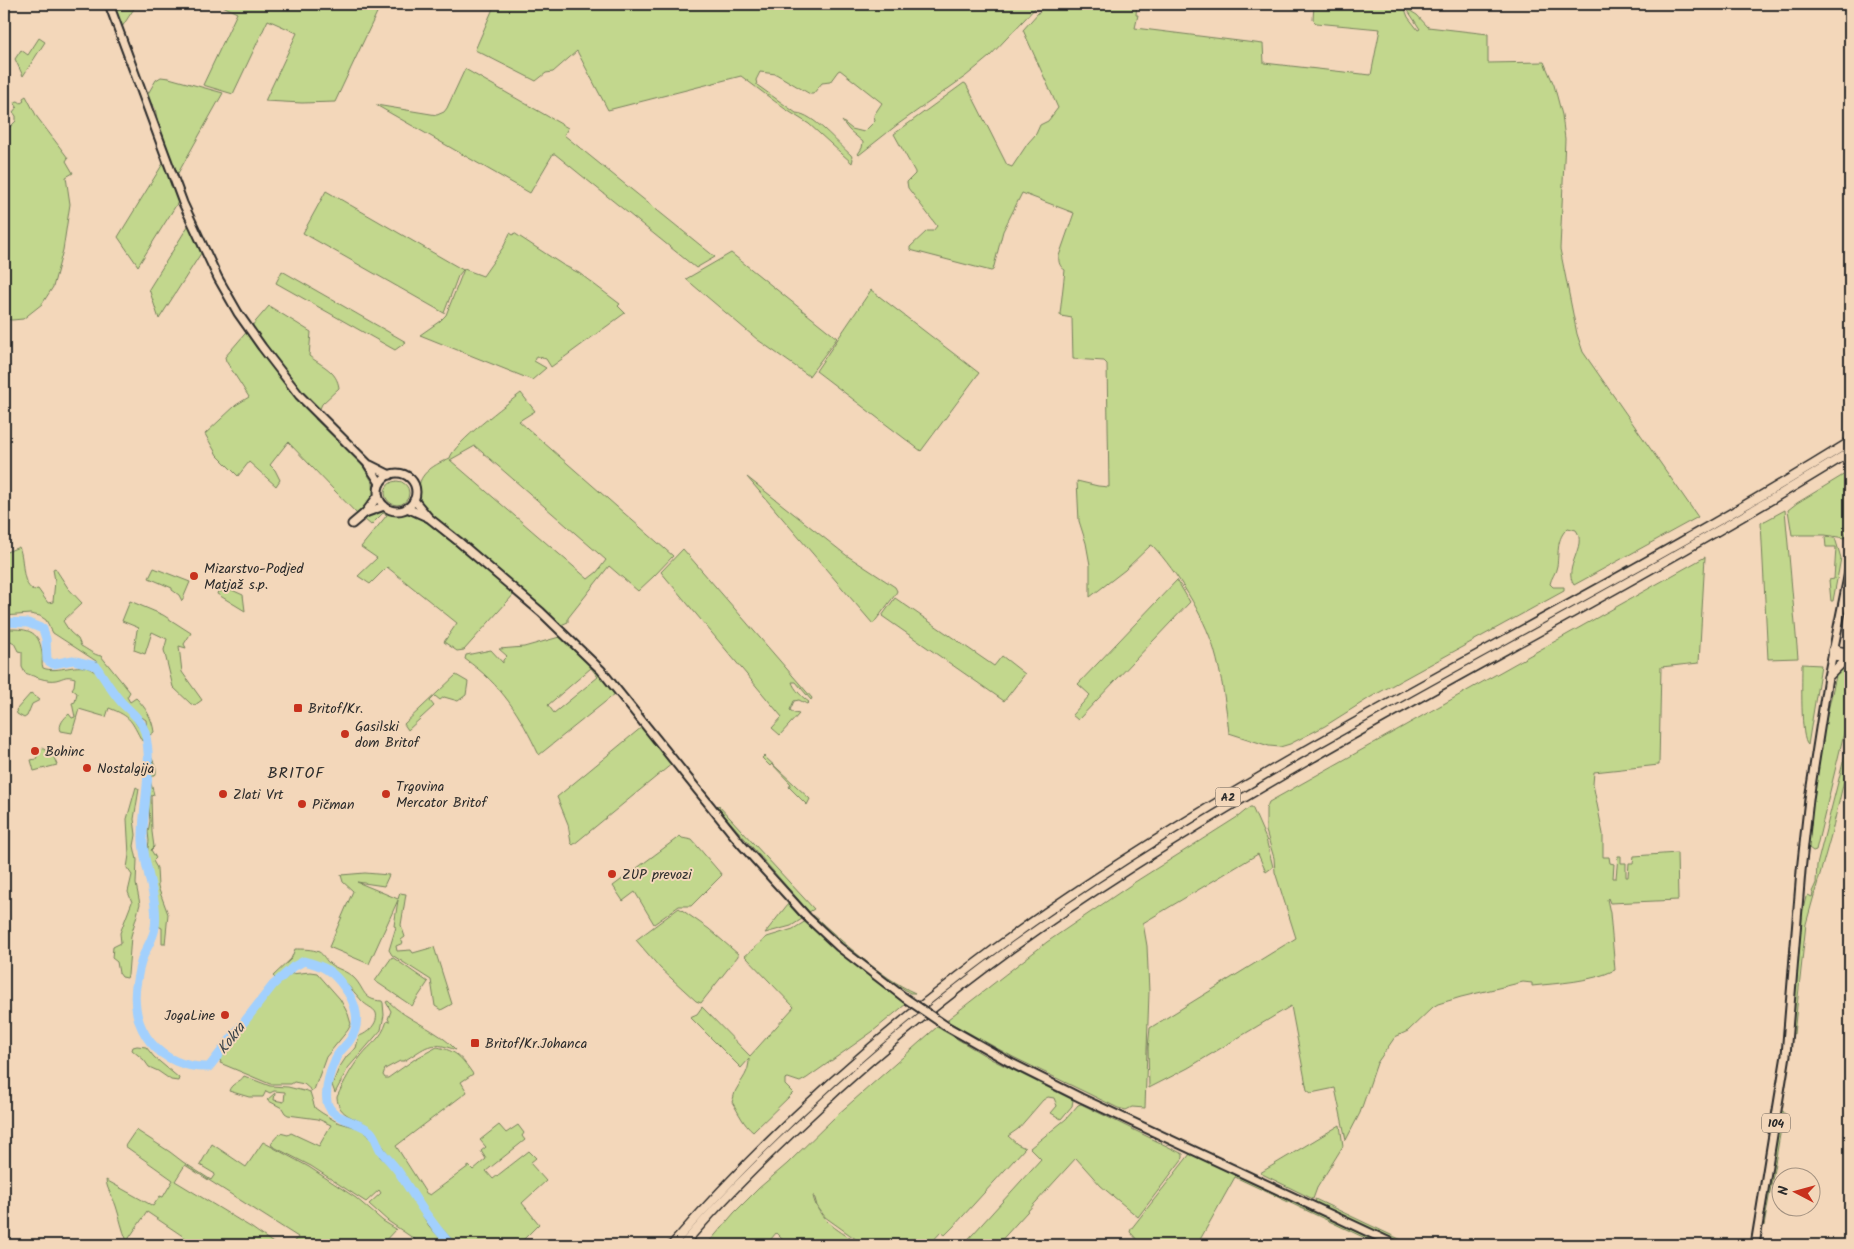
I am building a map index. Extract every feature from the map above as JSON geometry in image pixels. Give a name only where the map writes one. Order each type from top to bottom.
[{"type":"highway","name":"A2","points":[[672,1245],[736,1176],[830,1084],[926,1003],[1049,911],[1144,849],[1262,777],[1737,510],[1850,442]]},
{"type":"highway","name":"A2","points":[[683,1245],[791,1133],[884,1048],[968,981],[1054,918],[1156,852],[1270,782],[1734,521],[1850,452]]},
{"type":"highway","points":[[1833,651],[1838,657],[1849,657]]},
{"type":"highway","points":[[1828,677],[1849,657]]},
{"type":"main road","points":[[109,4],[183,202],[218,278],[243,320],[299,395],[367,463],[380,483],[378,496],[365,513],[352,524]]},
{"type":"main road","points":[[367,463],[390,475],[402,474],[410,479],[415,489],[414,500],[407,508],[395,511],[384,506],[378,496]]},
{"type":"main road","points":[[380,483],[390,475]]},
{"type":"main road","points":[[414,500],[429,518],[527,600],[588,657],[632,707],[741,844],[800,909],[839,947],[905,998],[946,1026],[1013,1064],[1081,1098],[1396,1245]]},
{"type":"main road","points":[[365,513],[384,506]]},
{"type":"main road","points":[[407,508],[429,518]]},
{"type":"main road","name":"104","points":[[1756,1245],[1786,1055],[1804,841],[1828,677],[1850,566]]},
{"type":"green space","points":[[109,4],[137,4],[122,27]]},
{"type":"green space","points":[[219,4],[381,4],[335,102],[302,103],[265,101],[297,33],[268,20],[233,94],[203,85],[237,13]]},
{"type":"green space","points":[[495,4],[1039,4],[989,57],[859,155],[863,142],[842,121],[852,129],[864,132],[875,121],[874,115],[882,103],[840,70],[830,82],[822,83],[813,94],[776,74],[760,72],[756,80],[757,85],[796,113],[810,118],[818,124],[851,155],[852,163],[809,124],[785,109],[741,76],[608,110],[577,51],[553,72],[546,73],[536,81],[475,50]]},
{"type":"green space","points":[[1046,4],[1137,4],[1136,15],[1138,15],[1135,28],[1263,44],[1264,63],[1371,75],[1380,29],[1316,23],[1313,20],[1314,4],[1403,4],[1408,17],[1418,30],[1420,29],[1407,9],[1417,15],[1428,27],[1488,34],[1488,63],[1544,62],[1554,85],[1562,115],[1565,139],[1560,249],[1577,334],[1583,352],[1698,517],[1574,585],[1571,571],[1579,543],[1579,536],[1576,530],[1568,528],[1560,541],[1556,569],[1550,584],[1553,587],[1564,587],[1564,591],[1371,697],[1325,726],[1290,744],[1280,747],[1269,746],[1229,733],[1217,659],[1204,623],[1189,595],[1153,546],[1151,545],[1125,570],[1090,597],[1090,565],[1079,521],[1077,481],[1109,487],[1107,364],[1104,361],[1073,359],[1072,318],[1061,316],[1060,314],[1065,270],[1060,264],[1059,256],[1074,213],[1022,193],[1003,231],[993,270],[991,271],[910,250],[910,247],[927,231],[933,231],[937,226],[908,188],[907,182],[915,172],[894,134],[964,83],[1007,165],[1012,167],[1036,134],[1040,125],[1048,121],[1058,108],[1023,30]]},
{"type":"green space","points":[[39,38],[45,42],[23,76],[15,59],[21,50],[28,55]]},
{"type":"green space","points":[[465,69],[568,128],[564,135],[715,257],[696,268],[555,154],[553,154],[530,193],[376,105],[437,115],[444,112],[447,108]]},
{"type":"green space","points":[[161,77],[223,93],[177,175],[183,194],[138,266],[118,237],[167,157],[161,139],[155,108],[146,97],[156,80]]},
{"type":"green space","points":[[26,96],[37,117],[68,158],[66,161],[73,173],[66,177],[70,204],[63,250],[53,287],[42,304],[23,319],[12,320],[4,319],[4,272],[6,260],[4,241],[8,212],[4,195],[4,127],[10,127],[16,121],[16,116],[13,112],[17,107],[14,102],[18,101],[21,103]]},
{"type":"green space","points":[[326,191],[463,270],[458,276],[444,313],[303,233]]},
{"type":"green space","points":[[193,218],[205,247],[159,319],[149,289]]},
{"type":"green space","points":[[510,233],[513,235],[514,233],[563,265],[579,273],[620,304],[618,306],[625,313],[551,367],[546,359],[536,356],[534,361],[546,368],[532,380],[420,335],[446,315],[464,269],[483,276],[504,246]]},
{"type":"green space","points":[[731,253],[837,338],[809,376],[758,340],[686,279]]},
{"type":"green space","points":[[282,271],[406,342],[395,350],[276,283]]},
{"type":"green space","points":[[871,290],[979,373],[921,451],[816,371]]},
{"type":"green space","points":[[269,306],[311,332],[309,356],[328,369],[338,382],[339,388],[322,404],[315,419],[360,462],[373,483],[374,499],[358,515],[288,442],[270,465],[280,480],[276,486],[249,462],[238,476],[217,455],[205,434],[236,405],[249,397],[225,357]]},
{"type":"green space","points":[[521,393],[535,411],[519,421],[673,556],[638,591],[609,566],[568,618],[568,622],[561,625],[428,511],[419,499],[419,484],[425,474],[434,466],[450,458],[453,452],[470,434]],"holes":[[[475,446],[606,560],[597,572],[588,579],[450,460]]]},
{"type":"green space","points":[[1850,471],[1850,513],[1845,538],[1825,535],[1792,535],[1788,510]]},
{"type":"green space","points":[[747,477],[846,555],[895,587],[897,591],[895,595],[873,624]]},
{"type":"green space","points":[[392,481],[402,481],[409,488],[409,498],[402,505],[392,505],[385,498],[385,488]]},
{"type":"green space","points":[[1785,510],[1798,658],[1768,659],[1761,523]]},
{"type":"green space","points":[[382,511],[392,515],[412,514],[424,520],[515,593],[464,650],[457,651],[444,642],[457,623],[387,567],[370,584],[358,576],[377,558],[361,547],[387,515],[383,513],[371,525],[364,519],[375,512]]},
{"type":"green space","points":[[1825,537],[1835,538],[1841,558],[1833,601],[1831,601],[1829,580],[1834,579],[1836,547],[1826,547]]},
{"type":"green space","points":[[19,547],[24,576],[26,582],[33,590],[38,589],[48,603],[53,602],[55,581],[53,569],[55,568],[68,588],[82,603],[63,621],[70,632],[78,639],[81,646],[101,656],[130,692],[127,697],[130,702],[136,698],[146,709],[154,732],[142,741],[127,717],[109,708],[106,717],[79,709],[72,733],[61,731],[61,724],[69,714],[72,718],[75,717],[72,703],[75,702],[77,693],[72,689],[75,678],[67,677],[48,680],[25,673],[22,667],[22,652],[18,651],[11,641],[6,643],[7,648],[4,649],[4,629],[24,630],[34,634],[40,645],[43,668],[55,670],[81,667],[92,670],[140,728],[144,732],[147,730],[146,720],[129,708],[96,661],[53,633],[46,620],[40,616],[30,614],[4,616],[4,553]]},
{"type":"green space","points":[[683,549],[812,698],[811,700],[796,682],[792,682],[799,693],[809,702],[807,704],[799,700],[794,701],[790,710],[799,714],[780,735],[772,728],[782,717],[661,572]]},
{"type":"green space","points":[[1705,557],[1699,663],[1661,667],[1659,765],[1594,772],[1593,784],[1603,834],[1603,857],[1609,857],[1610,863],[1614,864],[1613,878],[1616,878],[1618,856],[1621,856],[1621,863],[1626,863],[1626,877],[1628,877],[1629,863],[1633,863],[1634,856],[1677,853],[1678,900],[1610,903],[1607,899],[1615,970],[1585,980],[1564,983],[1532,986],[1532,983],[1523,982],[1461,997],[1433,1007],[1408,1031],[1395,1037],[1377,1063],[1360,1113],[1346,1140],[1335,1088],[1311,1093],[1307,1090],[1291,1006],[1188,1068],[1149,1088],[1148,1048],[1150,1028],[1296,938],[1275,872],[1274,858],[1266,831],[1266,809],[1269,802]]},
{"type":"green space","points":[[154,568],[190,582],[182,601],[172,588],[149,578]]},
{"type":"green space","points":[[1177,580],[1190,602],[1078,720],[1072,715],[1090,695],[1078,684]]},
{"type":"green space","points":[[223,586],[243,595],[245,611],[217,594],[218,591],[221,592]]},
{"type":"green space","points":[[895,598],[994,666],[1002,656],[1025,674],[1004,701],[882,616]]},
{"type":"green space","points":[[130,601],[163,615],[191,633],[184,644],[186,648],[179,646],[182,672],[202,700],[195,705],[191,704],[173,687],[164,650],[167,639],[152,632],[145,654],[134,650],[137,630],[139,628],[122,621]]},
{"type":"green space","points":[[563,636],[597,670],[673,763],[573,845],[568,824],[557,797],[642,727],[615,694],[539,755],[525,727],[500,690],[490,679],[465,659],[466,655],[491,650],[503,663],[507,656],[499,649],[524,647]],"holes":[[[591,668],[598,677],[554,713],[548,705]]]},
{"type":"green space","points":[[1850,662],[1850,708],[1816,850],[1813,851],[1809,848],[1807,837],[1820,746],[1836,676],[1838,671]]},
{"type":"green space","points":[[1802,664],[1821,665],[1808,745],[1805,740],[1803,720]]},
{"type":"green space","points":[[456,675],[468,682],[466,695],[458,701],[444,697],[440,700],[435,696],[430,701],[434,706],[408,730],[404,724]]},
{"type":"green space","points":[[31,693],[40,700],[32,704],[27,716],[24,718],[17,714],[16,710]]},
{"type":"green space","points":[[1850,735],[1850,756],[1831,835],[1806,924],[1794,1034],[1792,1033],[1800,921],[1806,897],[1808,895],[1812,897],[1816,883],[1817,865]]},
{"type":"green space","points":[[42,748],[53,755],[57,765],[34,771],[31,760],[36,759]]},
{"type":"green space","points":[[764,756],[810,799],[807,805],[789,787],[791,784],[772,764],[770,766],[762,758]]},
{"type":"green space","points":[[149,757],[152,758],[156,768],[156,774],[150,779],[154,795],[151,796],[154,847],[151,850],[156,858],[153,861],[157,868],[158,887],[168,914],[165,944],[162,944],[162,928],[158,926],[147,855],[150,821],[149,776],[152,772]]},
{"type":"green space","points":[[136,787],[139,789],[134,819],[136,835],[134,846],[137,860],[136,884],[140,904],[131,936],[127,978],[122,977],[119,973],[117,962],[112,958],[113,947],[121,943],[120,933],[132,902],[128,892],[132,875],[127,868],[129,855],[127,819]]},
{"type":"green space","points":[[718,805],[814,909],[809,912],[717,807]]},
{"type":"green space","points":[[1252,807],[1266,839],[1273,867],[1266,872],[1258,854],[1143,923],[1147,946],[1149,992],[1145,1108],[1132,1107],[1126,1110],[1118,1108],[1013,1057],[949,1022],[948,1019],[1047,942]]},
{"type":"green space","points":[[680,836],[692,840],[722,875],[691,906],[679,906],[654,924],[635,892],[623,901],[613,886]]},
{"type":"green space","points":[[365,873],[389,875],[384,886],[357,882],[398,899],[400,893],[406,894],[401,925],[405,937],[401,940],[403,943],[396,946],[397,951],[411,950],[413,953],[434,947],[452,1004],[441,1010],[435,1006],[431,980],[392,955],[389,950],[396,927],[394,926],[398,900],[369,964],[329,947],[353,891],[343,882],[341,875]]},
{"type":"green space","points":[[788,904],[802,919],[791,926],[765,933]]},
{"type":"green space","points":[[679,908],[709,929],[738,954],[701,1003],[696,1001],[660,968],[636,940]]},
{"type":"green space","points":[[813,915],[888,978],[915,993],[910,993],[889,979],[886,980],[846,949],[813,918]]},
{"type":"green space","points":[[806,921],[842,954],[906,1004],[872,1032],[807,1078],[800,1082],[788,1078],[785,1079],[785,1085],[793,1093],[753,1132],[744,1122],[732,1102],[735,1091],[746,1072],[749,1059],[741,1068],[690,1017],[697,1014],[702,1007],[750,1056],[794,1007],[745,956],[767,937],[793,929]]},
{"type":"green space","points":[[295,949],[319,952],[330,964],[354,978],[367,996],[383,1003],[384,1015],[381,1030],[348,1068],[335,1093],[332,1085],[339,1068],[347,1056],[356,1048],[359,1036],[369,1030],[374,1024],[376,1013],[335,974],[326,967],[308,960],[297,962],[281,974],[277,980],[273,976],[291,959]]},
{"type":"green space","points":[[392,957],[428,982],[412,1006],[375,981]]},
{"type":"green space","points":[[317,973],[340,999],[351,1024],[326,1057],[314,1090],[312,1091],[304,1084],[294,1082],[291,1084],[270,1084],[220,1063],[221,1061],[219,1060],[274,988],[291,974]]},
{"type":"green space","points":[[388,1001],[404,1014],[440,1036],[456,1050],[434,1045],[428,1046],[404,1061],[400,1061],[385,1069],[383,1075],[385,1078],[388,1078],[415,1059],[437,1047],[458,1056],[473,1074],[461,1082],[467,1092],[396,1146],[426,1193],[430,1195],[469,1166],[473,1170],[486,1159],[481,1151],[486,1147],[480,1140],[499,1125],[506,1133],[518,1125],[524,1133],[522,1136],[525,1140],[486,1171],[493,1179],[529,1151],[536,1158],[530,1163],[546,1181],[522,1203],[539,1224],[518,1245],[457,1245],[427,1212],[370,1127],[344,1113],[338,1104],[337,1097],[354,1065],[379,1037],[387,1021],[389,1022],[388,1019],[391,1011],[386,1002]]},
{"type":"green space","points":[[937,1027],[991,1059],[1073,1100],[1072,1106],[1061,1119],[1051,1113],[1057,1106],[1054,1098],[1048,1097],[1043,1100],[1018,1129],[1008,1136],[1025,1148],[945,1235],[941,1232],[929,1245],[864,1245],[825,1217],[817,1206],[814,1195],[816,1205],[825,1219],[861,1245],[781,1245],[784,1241],[776,1233],[766,1245],[714,1245],[710,1241],[759,1188],[787,1164],[837,1115]]},
{"type":"green space","points":[[133,1047],[146,1047],[154,1057],[179,1078],[178,1081],[171,1080],[149,1067],[132,1050]]},
{"type":"green space","points":[[244,1076],[270,1086],[288,1087],[310,1092],[315,1108],[337,1122],[361,1129],[377,1148],[380,1157],[399,1175],[429,1226],[446,1245],[423,1245],[388,1221],[369,1204],[381,1193],[379,1190],[366,1202],[311,1166],[272,1146],[271,1143],[280,1133],[288,1135],[291,1133],[319,1146],[331,1125],[318,1119],[288,1115],[282,1108],[267,1100],[275,1093],[274,1100],[284,1102],[285,1092],[274,1091],[270,1093],[266,1091],[263,1097],[249,1097],[229,1091]]},
{"type":"green space","points":[[1081,1104],[1183,1154],[1183,1158],[1138,1217],[1101,1186],[1076,1158],[997,1245],[963,1245],[1041,1159],[1030,1148],[1066,1119]]},
{"type":"green space","points":[[1781,1110],[1784,1112],[1775,1166],[1772,1166],[1772,1180],[1764,1226],[1762,1226]]},
{"type":"green space","points":[[1340,1125],[1343,1146],[1317,1188],[1313,1199],[1260,1173]]},
{"type":"green space","points":[[136,1130],[211,1180],[215,1174],[200,1165],[212,1144],[246,1167],[263,1142],[309,1167],[356,1198],[383,1221],[396,1229],[381,1245],[293,1245],[298,1237],[185,1165],[175,1181],[252,1228],[276,1245],[196,1245],[147,1212],[127,1241],[106,1180],[153,1206],[160,1196],[163,1197],[173,1180],[125,1146]]},
{"type":"green space","points":[[1190,1154],[1387,1245],[1380,1245],[1235,1177],[1197,1245],[1142,1245],[1130,1232],[1131,1229]]},
{"type":"green space","points":[[1315,1199],[1412,1245],[1403,1245],[1319,1206]]},
{"type":"waterway","name":"Kokra","points":[[4,622],[28,623],[43,629],[46,639],[47,660],[53,664],[73,660],[96,666],[111,690],[138,719],[145,732],[148,773],[143,841],[156,917],[153,935],[140,966],[135,998],[137,1015],[142,1030],[151,1043],[162,1053],[176,1061],[191,1066],[209,1067],[273,985],[293,967],[304,961],[327,970],[340,981],[352,999],[357,1020],[354,1033],[337,1055],[334,1063],[327,1085],[327,1102],[334,1113],[372,1133],[381,1151],[398,1171],[430,1220],[451,1245]]},
{"type":"place","name":"Mizarstvo-Podjed Matjaž s.p.","points":[[194,576]]},
{"type":"place","name":"Britof/Kr.","points":[[298,708]]},
{"type":"place","name":"Gasilski dom Britof","points":[[345,734]]},
{"type":"place","name":"Bohinc","points":[[35,751]]},
{"type":"place","name":"Nostalgija","points":[[87,768]]},
{"type":"place","name":"Zlati Vrt","points":[[223,794]]},
{"type":"place","name":"Trgovina Mercator Britof","points":[[386,794]]},
{"type":"place","name":"Pičman","points":[[302,804]]},
{"type":"place","name":"ZUP prevozi","points":[[612,874]]},
{"type":"place","name":"JogaLine","points":[[225,1015]]},
{"type":"place","name":"Britof/Kr.Johanca","points":[[475,1043]]},
{"type":"district","name":"BRITOF","points":[[296,772]]}]
